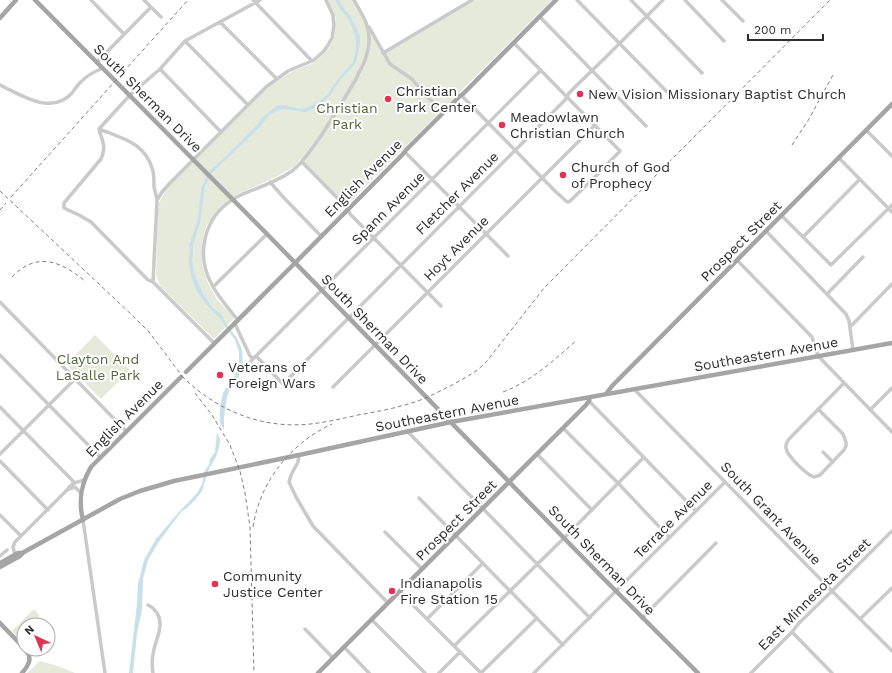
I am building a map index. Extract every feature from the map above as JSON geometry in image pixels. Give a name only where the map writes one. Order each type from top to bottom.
[{"type":"main road","points":[[0,18],[16,0]]},
{"type":"main road","name":"South Sherman Drive","points":[[35,0],[233,199],[642,618],[698,673]]},
{"type":"main road","name":"English Avenue","points":[[186,372],[556,0]]},
{"type":"main road","name":"Prospect Street","points":[[606,394],[612,386],[892,104]]},
{"type":"main road","name":"Southeastern Avenue","points":[[0,567],[20,556],[22,553],[120,499],[162,484],[451,422],[590,399],[606,394],[892,343]]},
{"type":"main road","name":"English Avenue","points":[[84,480],[100,457],[181,377]]},
{"type":"main road","name":"Prospect Street","points":[[318,673],[510,482],[590,399]]},
{"type":"main road","points":[[82,520],[80,505],[84,480]]},
{"type":"main road","name":"Southeastern Avenue","points":[[0,563],[18,553],[22,553]]},
{"type":"main road","points":[[0,624],[16,641]]},
{"type":"main road","points":[[22,673],[28,665],[29,657]]},
{"type":"street","points":[[91,0],[124,34]]},
{"type":"street","points":[[144,0],[161,17]]},
{"type":"street","points":[[98,129],[130,95],[160,70],[185,41],[254,1],[260,0]]},
{"type":"street","points":[[157,200],[165,188],[266,87],[292,69],[319,56],[327,47],[333,33],[334,26],[333,17],[326,0]]},
{"type":"street","points":[[355,0],[388,62],[410,77],[424,95],[444,112]]},
{"type":"street","points":[[383,53],[472,0]]},
{"type":"street","points":[[577,0],[672,97]]},
{"type":"street","points":[[631,0],[702,73]]},
{"type":"street","name":"Fletcher Avenue","points":[[256,356],[283,384],[515,150],[567,97],[569,93],[663,0]]},
{"type":"street","points":[[685,0],[724,41]]},
{"type":"street","points":[[722,0],[743,21]]},
{"type":"street","points":[[254,1],[312,60]]},
{"type":"street","points":[[97,62],[151,7]]},
{"type":"street","points":[[540,17],[646,126]]},
{"type":"street","points":[[220,22],[277,79]]},
{"type":"street","points":[[256,356],[251,359],[235,323],[208,276],[203,255],[204,242],[208,228],[214,217],[233,199],[289,173],[302,162],[337,110],[362,68],[369,48],[367,24]]},
{"type":"street","points":[[185,41],[248,105]]},
{"type":"street","points":[[461,96],[560,196],[568,202],[593,180],[620,151],[514,43]]},
{"type":"street","points":[[0,85],[35,101],[53,103],[69,96],[84,78],[103,68]]},
{"type":"street","points":[[160,70],[221,132]]},
{"type":"street","name":"Spann Avenue","points":[[256,356],[541,70]]},
{"type":"street","name":"Hoyt Avenue","points":[[333,387],[595,125]]},
{"type":"street","points":[[98,129],[132,143],[143,152],[153,170],[157,200],[153,282]]},
{"type":"street","points":[[98,129],[104,145],[102,158],[65,202],[64,208],[91,222],[148,280],[153,282],[214,343]]},
{"type":"street","points":[[866,130],[892,156]]},
{"type":"street","points":[[405,152],[508,256]]},
{"type":"street","points":[[839,158],[892,212]]},
{"type":"street","points":[[302,162],[441,306]]},
{"type":"street","points":[[803,237],[860,179]]},
{"type":"street","points":[[270,182],[322,236]]},
{"type":"street","points":[[781,215],[831,265],[892,205]]},
{"type":"street","points":[[766,231],[846,314],[849,320],[853,350]]},
{"type":"street","points":[[213,287],[267,234]]},
{"type":"street","points":[[826,294],[863,257]]},
{"type":"street","points":[[737,260],[812,337],[818,356],[892,432]]},
{"type":"street","points":[[850,327],[892,284]]},
{"type":"street","points":[[0,302],[126,431]]},
{"type":"street","points":[[0,355],[100,457]]},
{"type":"street","points":[[0,454],[75,379]]},
{"type":"street","points":[[818,409],[843,434],[846,447],[820,475],[814,476],[809,475],[790,456],[787,452],[786,446],[789,439],[818,409],[844,383]]},
{"type":"street","points":[[870,410],[892,388]]},
{"type":"street","name":"South Grant Avenue","points":[[634,389],[892,651]]},
{"type":"street","points":[[590,399],[644,458],[696,511]]},
{"type":"street","points":[[0,407],[72,481],[73,484]]},
{"type":"street","points":[[563,428],[669,537]]},
{"type":"street","points":[[407,431],[590,618]]},
{"type":"street","points":[[823,452],[833,462]]},
{"type":"street","points":[[537,454],[592,510]]},
{"type":"street","points":[[299,455],[298,462],[289,482],[300,505],[313,526],[388,603]]},
{"type":"street","points":[[454,646],[644,458]]},
{"type":"street","points":[[0,461],[48,510]]},
{"type":"street","points":[[15,555],[13,545],[15,542],[73,484],[84,480]]},
{"type":"street","name":"Terrace Avenue","points":[[534,673],[725,482]]},
{"type":"street","points":[[68,490],[75,488],[81,493]]},
{"type":"street","points":[[419,498],[563,644]]},
{"type":"street","points":[[0,515],[21,536]]},
{"type":"street","points":[[82,520],[105,673]]},
{"type":"street","name":"East Minnesota Street","points":[[751,673],[792,632],[799,622],[892,531]]},
{"type":"street","points":[[385,532],[422,569]]},
{"type":"street","points":[[642,618],[716,543]]},
{"type":"street","points":[[0,556],[7,550]]},
{"type":"street","points":[[427,619],[483,563]]},
{"type":"street","points":[[860,619],[892,588]]},
{"type":"street","points":[[400,592],[481,673],[537,618]]},
{"type":"street","points":[[148,605],[152,607],[160,620],[160,627],[152,654],[153,673]]},
{"type":"street","points":[[372,620],[425,673]]},
{"type":"street","points":[[305,628],[333,658]]},
{"type":"street","points":[[792,632],[832,673]]},
{"type":"street","points":[[889,648],[892,644]]},
{"type":"street","points":[[344,648],[370,673]]},
{"type":"street","points":[[439,673],[460,652]]},
{"type":"green space","name":"Christian Park","points":[[328,0],[352,0],[383,54],[474,0],[552,0],[346,206],[300,159],[295,166],[278,176],[238,194],[218,209],[206,226],[202,244],[202,265],[208,283],[216,298],[234,318],[214,339],[160,286],[156,275],[158,205],[168,187],[265,90],[293,71],[313,63],[329,48],[334,38],[336,18]]},
{"type":"green space","name":"Clayton And LaSalle Park","points":[[95,335],[130,370],[101,399],[66,364]]},
{"type":"green space","points":[[34,609],[39,617],[26,617]]},
{"type":"green space","points":[[16,627],[16,635],[12,631]]},
{"type":"green space","points":[[40,661],[58,666],[75,673],[27,673]]},
{"type":"water","points":[[335,0],[339,0],[351,17],[360,36],[356,62],[340,80],[329,97],[315,108],[306,112],[284,109],[269,115],[260,127],[212,173],[205,186],[200,223],[193,244],[192,259],[194,273],[203,294],[213,308],[221,314],[226,324],[237,338],[242,350],[242,369],[236,383],[230,389],[227,397],[224,430],[220,421],[220,409],[224,391],[234,382],[234,377],[239,366],[239,352],[235,340],[220,318],[213,312],[198,293],[190,271],[189,246],[198,219],[201,188],[210,170],[259,123],[265,115],[277,106],[284,105],[300,109],[320,101],[327,95],[338,79],[353,62],[356,48],[355,35],[349,20]]},
{"type":"water","points":[[217,432],[220,439],[219,447],[216,457],[208,471],[202,491],[178,516],[158,543],[148,560],[143,579],[142,610],[137,633],[133,673],[129,673],[138,584],[144,560],[156,539],[198,492],[202,484],[205,470],[215,452]]},
{"type":"railway","points":[[11,197],[188,0]]},
{"type":"railway","points":[[182,376],[201,393],[234,412],[259,421],[293,425],[325,422],[402,406],[425,398],[466,377],[487,361],[544,288],[830,0]]},
{"type":"railway","points":[[792,145],[809,119],[834,73]]},
{"type":"railway","points":[[0,191],[149,332],[185,380]]},
{"type":"railway","points":[[0,210],[6,203]]},
{"type":"railway","points":[[12,277],[21,269],[31,264],[49,262],[58,264],[86,282]]},
{"type":"railway","points":[[503,392],[533,376],[577,340]]},
{"type":"railway","points":[[195,393],[212,415],[230,445],[240,471],[245,493],[250,527],[254,673]]},
{"type":"railway","points":[[253,527],[263,494],[270,479],[280,465],[303,442],[332,424]]},
{"type":"place","name":"New Vision Missionary Baptist Church","points":[[580,94]]},
{"type":"place","name":"Christian Park Center","points":[[388,99]]},
{"type":"place","name":"Meadowlawn Christian Church","points":[[502,125]]},
{"type":"place","name":"Church of God of Prophecy","points":[[563,175]]},
{"type":"place","name":"Veterans of Foreign Wars","points":[[220,375]]},
{"type":"place","name":"Community Justice Center","points":[[215,584]]},
{"type":"place","name":"Indianapolis Fire Station 15","points":[[392,591]]}]
